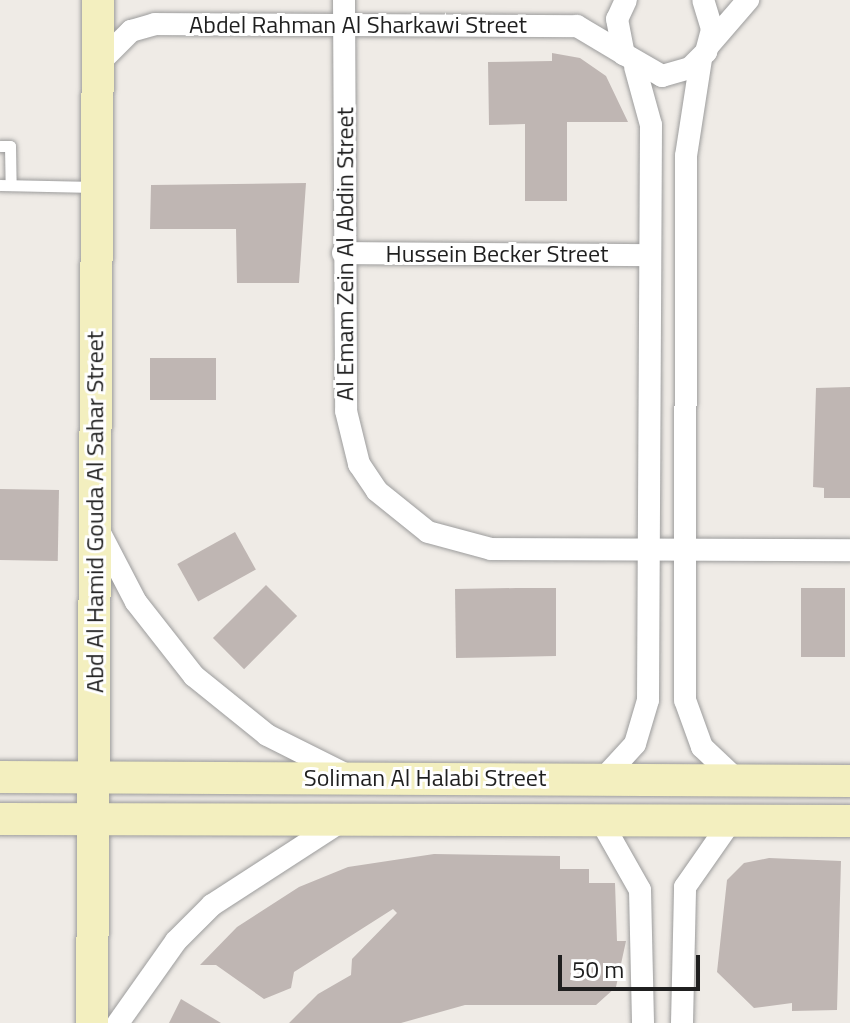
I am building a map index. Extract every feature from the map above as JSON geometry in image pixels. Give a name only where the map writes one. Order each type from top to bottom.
[{"type":"street","name":"Abd Al Hamid Gouda Al Sahar Street","points":[[92,1023],[98,0]]},
{"type":"street","name":"Al Emam Zein Al Abdin Street","points":[[344,0],[346,411],[359,464],[401,514],[428,532],[491,549],[850,550]]},
{"type":"street","points":[[603,779],[644,723],[649,550],[650,104],[630,60],[617,19],[626,0]]},
{"type":"street","points":[[703,0],[705,52],[686,156],[685,550],[690,725],[736,779]]},
{"type":"street","points":[[630,60],[677,74],[705,52],[748,0]]},
{"type":"street","name":"Abdel Rahman Al Sharkawi Street","points":[[98,64],[131,31],[155,24],[577,26],[630,60]]},
{"type":"street","name":"Hussein Becker Street","points":[[343,253],[650,255]]},
{"type":"street","points":[[95,522],[136,602],[194,676],[267,735],[351,777]]},
{"type":"street","name":"Soliman Al Halabi Street","points":[[0,777],[850,781]]},
{"type":"street","points":[[459,779],[459,821]]},
{"type":"street","name":"Soliman Al Halabi Street","points":[[0,819],[850,821]]},
{"type":"street","points":[[118,1023],[158,963],[212,905],[343,820]]},
{"type":"street","points":[[601,821],[640,890],[643,1023]]},
{"type":"street","points":[[682,1023],[685,887],[731,821]]},
{"type":"lane","points":[[5,146],[5,185],[97,187]]},
{"type":"building","points":[[552,53],[580,58],[606,76],[628,122],[567,122],[567,201],[525,201],[525,124],[489,125],[488,62],[552,61]]},
{"type":"building","points":[[306,183],[299,283],[237,283],[236,229],[150,229],[151,185]]},
{"type":"building","points":[[150,358],[216,358],[216,400],[150,400]]},
{"type":"building","points":[[850,387],[850,498],[824,498],[824,488],[813,487],[816,388]]},
{"type":"building","points":[[0,489],[59,490],[58,561],[0,560]]},
{"type":"building","points":[[235,532],[256,570],[198,602],[177,564]]},
{"type":"building","points":[[266,585],[297,616],[244,669],[213,638]]},
{"type":"building","points":[[556,588],[556,656],[456,658],[455,589]]},
{"type":"building","points":[[801,588],[845,588],[845,657],[801,657]]},
{"type":"building","points":[[434,854],[560,856],[560,869],[589,869],[589,883],[615,883],[617,941],[626,941],[616,987],[596,1005],[465,1005],[401,1023],[289,1023],[318,994],[351,975],[352,959],[397,913],[393,909],[294,972],[291,988],[264,999],[216,965],[200,965],[237,927],[299,887],[348,867]]},
{"type":"building","points":[[769,858],[841,861],[837,1010],[792,1011],[792,1003],[754,1008],[717,972],[727,880],[744,863]]},
{"type":"building","points":[[181,999],[221,1023],[169,1023]]}]
